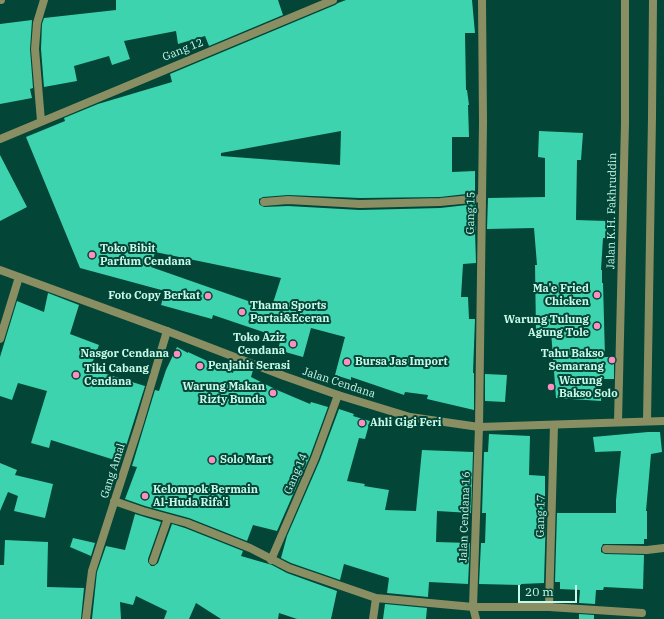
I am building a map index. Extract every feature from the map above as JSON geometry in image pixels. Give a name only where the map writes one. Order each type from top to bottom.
[{"type":"street","points":[[41,121],[35,49],[37,23],[44,0]]},
{"type":"street","name":"Gang 12","points":[[0,139],[333,0]]},
{"type":"street","name":"Gang 15","points":[[479,427],[483,114],[482,0]]},
{"type":"street","name":"Jalan K.H. Fakhruddin","points":[[618,422],[625,123],[625,0]]},
{"type":"street","points":[[646,421],[653,0]]},
{"type":"street","points":[[264,202],[288,200],[360,204],[440,202],[482,198]]},
{"type":"street","name":"Jalan Cendana","points":[[0,270],[167,331],[284,376],[338,395],[410,417],[479,427],[664,420]]},
{"type":"street","points":[[0,339],[19,277]]},
{"type":"street","name":"Gang Amal","points":[[86,619],[92,571],[139,425],[167,331]]},
{"type":"street","name":"Gang 14","points":[[271,560],[315,458],[338,395]]},
{"type":"street","name":"Gang 17","points":[[549,607],[554,425]]},
{"type":"street","name":"Jalan Cendana 16","points":[[476,619],[473,607],[479,427]]},
{"type":"street","points":[[114,501],[187,523],[250,548],[289,568],[376,598],[473,607],[549,607],[642,614]]},
{"type":"street","points":[[153,561],[168,518]]},
{"type":"street","points":[[606,549],[647,550],[664,548]]},
{"type":"street","points":[[373,619],[376,598]]},
{"type":"building","points":[[116,0],[278,0],[283,15],[209,46],[205,36],[178,44],[176,31],[124,41],[130,59],[112,65],[109,56],[74,66],[77,81],[44,87],[41,49],[42,24],[44,18],[116,10]]},
{"type":"building","points":[[346,0],[472,0],[475,33],[465,33],[466,90],[469,105],[469,137],[452,137],[452,172],[475,171],[475,193],[440,197],[360,198],[288,195],[263,197],[259,199],[259,203],[264,207],[288,206],[360,210],[440,208],[476,204],[476,263],[463,264],[461,297],[468,297],[469,319],[475,319],[473,373],[474,410],[427,399],[428,395],[405,392],[404,395],[351,377],[351,380],[335,375],[345,337],[311,328],[303,357],[278,350],[281,338],[213,315],[212,319],[161,305],[165,291],[80,268],[26,137],[65,121],[64,118],[98,104],[172,82],[170,74]],"holes":[[[341,131],[340,165],[221,156],[221,153]],[[155,252],[281,278],[271,309],[151,267]]]},
{"type":"building","points":[[32,20],[30,49],[33,88],[30,89],[32,98],[0,104],[0,24]]},
{"type":"building","points":[[539,131],[583,133],[581,160],[577,160],[576,220],[607,221],[606,238],[603,238],[601,270],[603,283],[605,357],[614,357],[614,379],[602,379],[601,401],[556,398],[551,331],[536,332],[535,265],[537,265],[534,228],[487,229],[488,198],[545,197],[545,158],[538,157]]},
{"type":"building","points":[[0,155],[27,207],[0,221]]},
{"type":"building","points":[[48,293],[79,305],[70,334],[99,345],[90,369],[145,386],[121,462],[51,440],[49,448],[31,443],[47,391],[18,383],[12,400],[0,396],[0,357],[17,301],[44,312]]},
{"type":"building","points":[[177,347],[233,373],[236,363],[253,370],[251,377],[277,390],[310,404],[311,402],[328,407],[310,456],[277,531],[253,525],[247,541],[189,518],[125,499],[137,467],[132,466],[155,390],[159,391],[166,370]]},
{"type":"building","points":[[485,374],[507,375],[505,402],[485,401]]},
{"type":"building","points":[[339,409],[354,414],[353,416],[370,421],[365,439],[359,438],[347,481],[365,484],[364,486],[389,490],[385,510],[416,511],[422,450],[473,452],[471,513],[437,511],[436,542],[470,543],[468,584],[429,582],[428,597],[387,593],[389,578],[344,564],[340,580],[281,558],[287,536],[320,460]]},
{"type":"building","points":[[660,432],[662,452],[651,454],[646,511],[647,539],[644,539],[644,544],[603,544],[601,548],[601,552],[605,554],[644,555],[643,589],[604,587],[603,590],[596,590],[595,604],[579,603],[580,590],[560,589],[560,582],[555,582],[557,513],[616,513],[621,451],[595,452],[593,437]]},
{"type":"building","points":[[489,434],[530,436],[529,475],[545,476],[546,513],[544,583],[521,585],[479,584],[481,543],[485,543],[486,513],[482,513],[484,452],[488,452]]},
{"type":"building","points":[[0,463],[17,470],[15,475],[53,484],[45,518],[14,511],[18,496],[8,492],[0,511]]},
{"type":"building","points":[[135,514],[161,522],[148,559],[151,566],[158,563],[172,524],[243,551],[241,556],[272,565],[287,573],[337,591],[331,619],[297,619],[279,613],[278,619],[221,619],[196,603],[189,619],[164,619],[167,611],[136,596],[133,605],[120,602],[121,619],[92,619],[97,572],[106,546],[125,550]]},
{"type":"building","points":[[73,538],[95,543],[91,556],[70,547]]},
{"type":"building","points":[[5,540],[48,542],[47,587],[84,588],[81,619],[0,619],[0,565],[4,565]]},
{"type":"building","points":[[385,604],[427,608],[426,619],[383,619]]},
{"type":"building","points":[[579,614],[594,615],[594,619],[579,619]]},
{"type":"place","name":"Toko Bibit Parfum Cendana","points":[[92,255]]},
{"type":"place","name":"Ma'e Fried Chicken","points":[[597,295]]},
{"type":"place","name":"Foto Copy Berkat","points":[[208,296]]},
{"type":"place","name":"Thama Sports Partai&Eceran","points":[[242,312]]},
{"type":"place","name":"Warung Tulung Agung Tole","points":[[597,326]]},
{"type":"place","name":"Toko Aziz Cendana","points":[[293,344]]},
{"type":"place","name":"Nasgor Cendana","points":[[177,354]]},
{"type":"place","name":"Tahu Bakso Semarang","points":[[612,360]]},
{"type":"place","name":"Bursa Jas Import","points":[[347,362]]},
{"type":"place","name":"Penjahit Serasi","points":[[200,366]]},
{"type":"place","name":"Tiki Cabang Cendana","points":[[76,375]]},
{"type":"place","name":"Warung Bakso Solo","points":[[551,387]]},
{"type":"place","name":"Warung Makan Rizty Bunda","points":[[273,393]]},
{"type":"place","name":"Ahli Gigi Feri","points":[[362,423]]},
{"type":"place","name":"Solo Mart","points":[[212,460]]},
{"type":"place","name":"Kelompok Bermain Al-Huda Rifa'i","points":[[145,496]]}]
